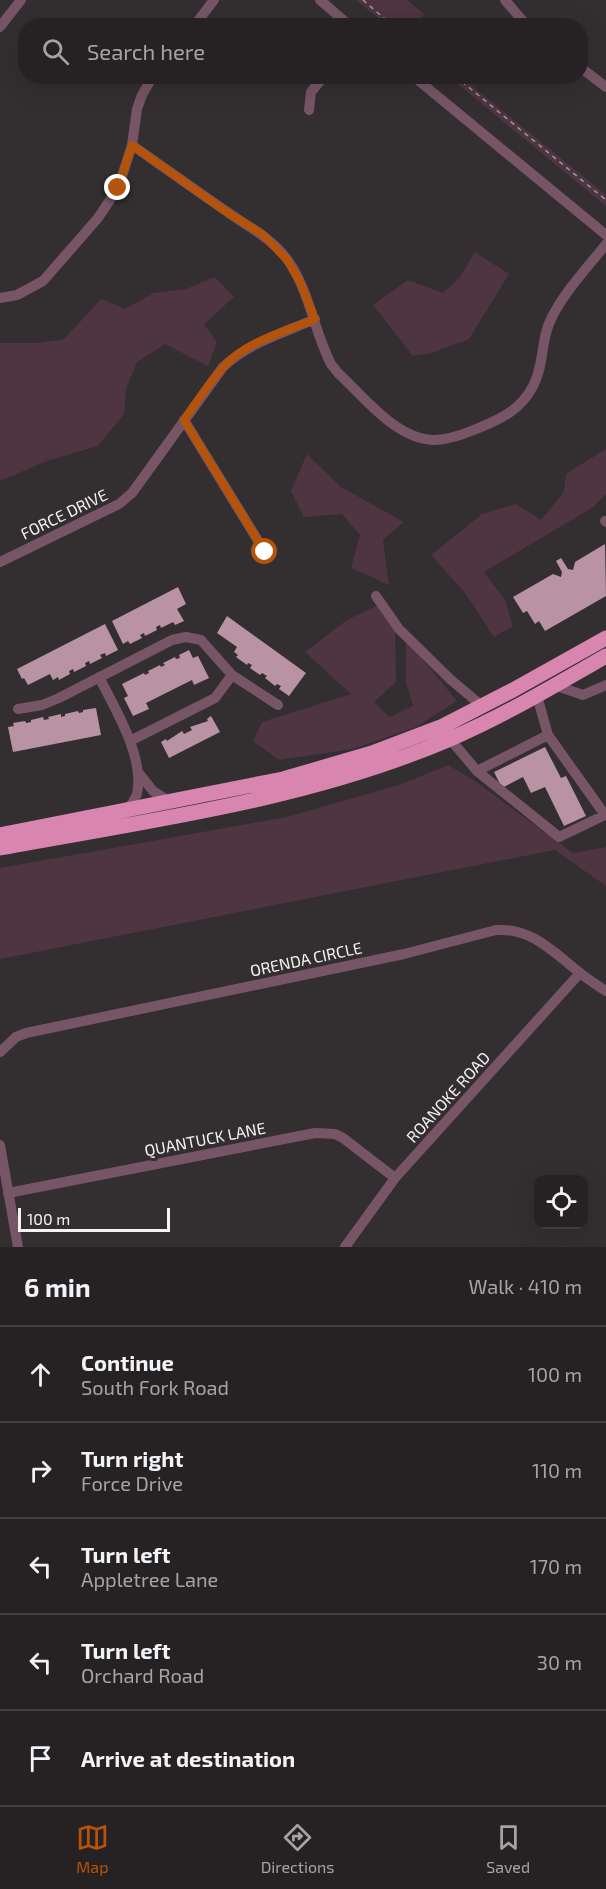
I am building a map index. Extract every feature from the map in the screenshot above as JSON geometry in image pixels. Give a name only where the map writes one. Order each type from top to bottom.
[{"type":"highway","points":[[0,835],[283,779],[372,753],[443,726],[606,638]]},
{"type":"highway","points":[[0,848],[200,811],[314,785],[377,766],[450,739],[537,696],[606,656]]},
{"type":"street","points":[[1,23],[21,0]]},
{"type":"street","points":[[200,18],[214,0]]},
{"type":"street","points":[[320,0],[341,18]]},
{"type":"street","points":[[505,0],[520,18]]},
{"type":"street","points":[[588,73],[606,87]]},
{"type":"street","points":[[0,298],[17,295],[53,272],[98,218],[118,188],[132,145],[137,109],[148,84]]},
{"type":"street","points":[[309,110],[311,92],[318,84]]},
{"type":"street","points":[[422,84],[606,235]]},
{"type":"street","points":[[132,145],[228,213],[262,234],[273,245],[288,261],[300,282],[331,364],[388,420],[399,429],[417,437],[435,440],[467,432],[507,416],[525,399],[538,377],[550,320],[606,244]]},
{"type":"street","name":"FORCE DRIVE","points":[[0,562],[119,504],[132,493],[223,367],[246,348],[315,319]]},
{"type":"street","points":[[184,420],[265,552]]},
{"type":"street","points":[[376,596],[399,629],[450,679],[482,706]]},
{"type":"street","points":[[18,709],[50,701],[172,640],[186,637],[201,640],[232,675],[278,705]]},
{"type":"street","points":[[130,741],[215,698],[232,675]]},
{"type":"street","points":[[99,678],[130,741],[138,772],[137,795],[128,810]]},
{"type":"street","points":[[554,686],[588,695],[606,685]]},
{"type":"street","points":[[450,739],[477,771],[560,837],[604,815],[548,735],[537,696]]},
{"type":"street","points":[[477,771],[548,735]]},
{"type":"street","points":[[138,772],[153,791],[170,802]]},
{"type":"street","name":"ORENDA CIRCLE","points":[[0,1052],[16,1037],[26,1033],[392,956],[496,930],[511,930],[532,936],[606,991]]},
{"type":"street","name":"ROANOKE ROAD","points":[[345,1247],[395,1178],[580,973]]},
{"type":"street","name":"QUANTUCK LANE","points":[[8,1193],[315,1133],[335,1134],[343,1138],[395,1178]]},
{"type":"street","points":[[0,1145],[18,1247]]},
{"type":"path","points":[[363,0],[384,18]]},
{"type":"path","points":[[465,84],[606,200]]},
{"type":"shaded area","points":[[356,0],[407,0],[424,14],[420,18],[378,18]]},
{"type":"shaded area","points":[[458,84],[470,84],[606,195],[606,206]]},
{"type":"shaded area","points":[[475,252],[509,274],[469,339],[432,353],[413,356],[373,305],[408,280],[443,293],[460,277]]},
{"type":"shaded area","points":[[215,277],[234,297],[204,324],[217,342],[208,366],[165,344],[137,362],[126,389],[124,414],[98,446],[47,461],[0,481],[0,343],[39,343],[64,339],[101,299],[125,309],[154,293],[186,289]]},
{"type":"shaded area","points":[[606,449],[606,494],[592,508],[484,572],[505,600],[513,626],[494,637],[465,593],[431,555],[482,514],[516,504],[541,520],[564,492],[566,474]]},
{"type":"shaded area","points":[[307,454],[341,487],[404,522],[383,540],[389,585],[351,568],[360,535],[342,514],[304,517],[291,491]]},
{"type":"shaded area","points":[[378,605],[395,626],[396,682],[374,702],[389,717],[413,706],[406,683],[406,639],[457,701],[416,727],[353,749],[279,760],[253,741],[262,722],[351,694],[305,652],[347,620]]},
{"type":"shaded area","points":[[448,765],[472,779],[573,853],[606,847],[606,886],[555,850],[0,959],[0,868],[287,817],[399,785]]},
{"type":"building","points":[[605,544],[606,596],[545,631],[539,621],[535,624],[527,611],[523,613],[513,597],[553,574],[561,577],[562,572],[556,561],[561,558],[568,569],[573,570],[575,562]]},
{"type":"building","points":[[178,587],[186,604],[177,609],[184,621],[175,625],[173,622],[161,628],[160,625],[156,627],[157,630],[145,636],[144,633],[140,635],[142,638],[130,644],[128,641],[123,644],[112,621]]},
{"type":"building","points":[[227,616],[306,673],[289,696],[279,689],[281,686],[277,684],[275,686],[265,678],[267,676],[262,673],[260,675],[250,668],[252,665],[248,663],[247,665],[236,657],[238,655],[234,652],[237,647],[217,633]]},
{"type":"building","points":[[105,624],[118,650],[106,656],[105,653],[100,655],[102,658],[90,664],[89,661],[85,663],[86,666],[74,672],[73,669],[69,671],[70,674],[59,680],[58,677],[53,680],[50,674],[28,685],[24,678],[22,679],[17,669]]},
{"type":"building","points":[[189,650],[193,658],[198,656],[209,678],[194,685],[192,680],[146,703],[149,709],[133,716],[124,698],[128,696],[122,684],[144,673],[145,675],[149,673],[148,671],[160,665],[161,667],[165,665],[163,663],[175,657],[180,658],[179,655]]},
{"type":"building","points":[[96,708],[101,735],[13,752],[8,727],[14,726],[13,723],[31,722],[31,720],[43,717],[44,720],[61,714],[61,717],[65,714]]},
{"type":"building","points":[[211,716],[220,732],[169,758],[161,742],[166,739],[167,741],[182,731],[184,734],[192,730],[190,727],[208,721],[207,719]]},
{"type":"building","points":[[545,747],[561,778],[566,776],[586,816],[564,826],[545,787],[531,793],[523,777],[502,788],[494,772]]},
{"type":"route","points":[[118,188],[132,145],[228,213],[262,234],[288,261],[300,282],[315,319],[246,348],[234,357],[223,367],[184,420],[265,552]]}]
